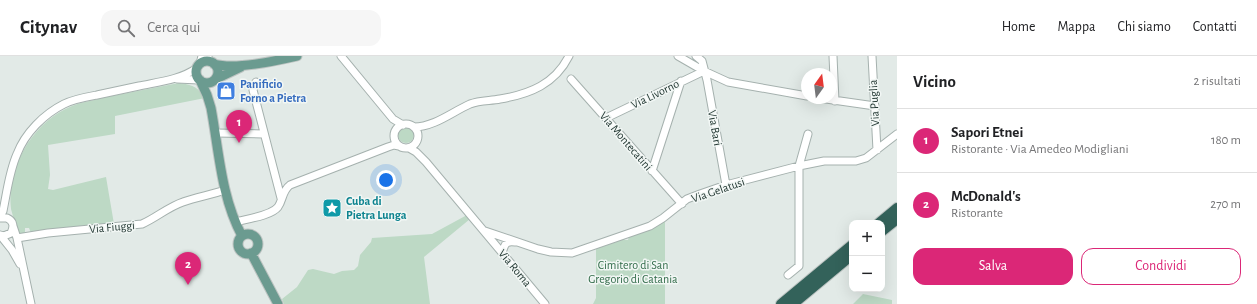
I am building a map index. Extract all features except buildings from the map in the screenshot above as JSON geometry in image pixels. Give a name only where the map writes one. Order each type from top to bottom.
[{"type":"highway","points":[[883,220],[897,208]]},
{"type":"highway","points":[[885,223],[897,213]]},
{"type":"highway","points":[[885,228],[897,218]]},
{"type":"highway","points":[[781,304],[849,247]]},
{"type":"highway","points":[[786,304],[849,252]]},
{"type":"highway","points":[[793,304],[851,256]]},
{"type":"main road","points":[[205,61],[225,65],[248,64],[280,60],[297,56]]},
{"type":"main road","points":[[205,61],[218,71],[215,79],[211,108]]},
{"type":"main road","points":[[205,61],[196,73],[207,95],[211,108],[230,211],[242,236]]},
{"type":"main road","points":[[200,80],[208,83],[248,64]]},
{"type":"main road","points":[[248,234],[255,236],[257,239],[257,249],[251,253],[246,254],[239,249],[238,243],[242,236],[248,234]]},
{"type":"main road","points":[[251,253],[277,303]]},
{"type":"street","points":[[341,56],[393,119],[403,125],[410,125],[414,127],[430,124],[471,104],[522,94],[539,87],[548,82],[557,74],[565,65],[570,56]]},
{"type":"street","points":[[678,56],[704,71],[728,82],[801,95]]},
{"type":"street","name":"Via Bari","points":[[696,56],[702,62],[726,185]]},
{"type":"street","points":[[833,56],[834,68]]},
{"type":"street","name":"Via Puglia","points":[[872,56],[877,150]]},
{"type":"street","points":[[171,80],[192,71],[205,61]]},
{"type":"street","name":"Via Livorno","points":[[606,118],[704,71]]},
{"type":"street","name":"Via Montecatini","points":[[571,78],[682,204]]},
{"type":"street","points":[[0,235],[4,236],[11,233],[13,230],[12,222],[5,217],[0,218],[17,153],[32,129],[47,115],[65,104],[83,98],[171,80],[200,80]]},
{"type":"street","points":[[652,170],[681,81]]},
{"type":"street","points":[[256,82],[253,90],[263,134],[281,198]]},
{"type":"street","points":[[837,101],[874,106]]},
{"type":"street","points":[[393,119],[395,140],[399,146]]},
{"type":"street","points":[[409,148],[415,144],[417,139],[430,124]]},
{"type":"street","points":[[388,147],[395,132],[403,125]]},
{"type":"street","points":[[414,127],[417,131],[417,139],[426,162]]},
{"type":"street","points":[[216,133],[263,134]]},
{"type":"street","points":[[788,275],[799,266],[799,166],[808,134]]},
{"type":"street","name":"Via Gelatusi","points":[[485,231],[538,249],[551,252],[572,253],[650,226],[693,196],[726,185],[824,161],[856,162],[866,158],[897,134]]},
{"type":"street","points":[[235,222],[268,214],[278,207],[281,198],[290,185],[394,145],[409,148],[416,152],[426,162]]},
{"type":"street","name":"Via Roma","points":[[426,162],[545,304]]},
{"type":"street","points":[[8,187],[8,208],[17,238],[31,304]]},
{"type":"street","name":"Via Fiuggi","points":[[17,238],[48,233],[142,224],[183,202],[225,190]]},
{"type":"street","points":[[0,235],[12,250],[24,271]]},
{"type":"street","points":[[502,253],[506,243],[509,241],[518,242]]},
{"type":"green space","points":[[179,83],[194,87],[205,98],[115,116],[115,134],[48,145],[50,175],[48,189],[53,190],[106,177],[114,224],[31,233],[29,228],[25,228],[23,235],[20,235],[11,209],[13,178],[18,162],[25,148],[34,134],[45,123],[58,113],[79,103]]},
{"type":"green space","points":[[403,127],[409,127],[414,132],[412,141],[409,143],[403,143],[398,138],[398,132]]},
{"type":"green space","points":[[467,215],[470,219],[424,257],[430,304],[284,304],[282,299],[297,287],[308,270],[313,269],[334,274],[342,271],[354,270],[358,266],[360,255],[371,242],[372,238],[432,234]]},
{"type":"green space","name":"Cimitero di San Gregorio di Catania","points":[[665,221],[665,304],[593,304],[596,298],[596,249],[624,239],[628,240],[629,237],[653,228]]},
{"type":"green space","points":[[863,294],[892,300],[892,304],[853,304]]},
{"type":"place","name":"Panificio Forno a Pietra","points":[[226,91]]},
{"type":"place","name":"Sapori Etnei","points":[[239,143]]},
{"type":"place","name":"Cuba di Pietra Lunga","points":[[332,208]]},
{"type":"place","name":"McDonald's","points":[[188,285]]}]
